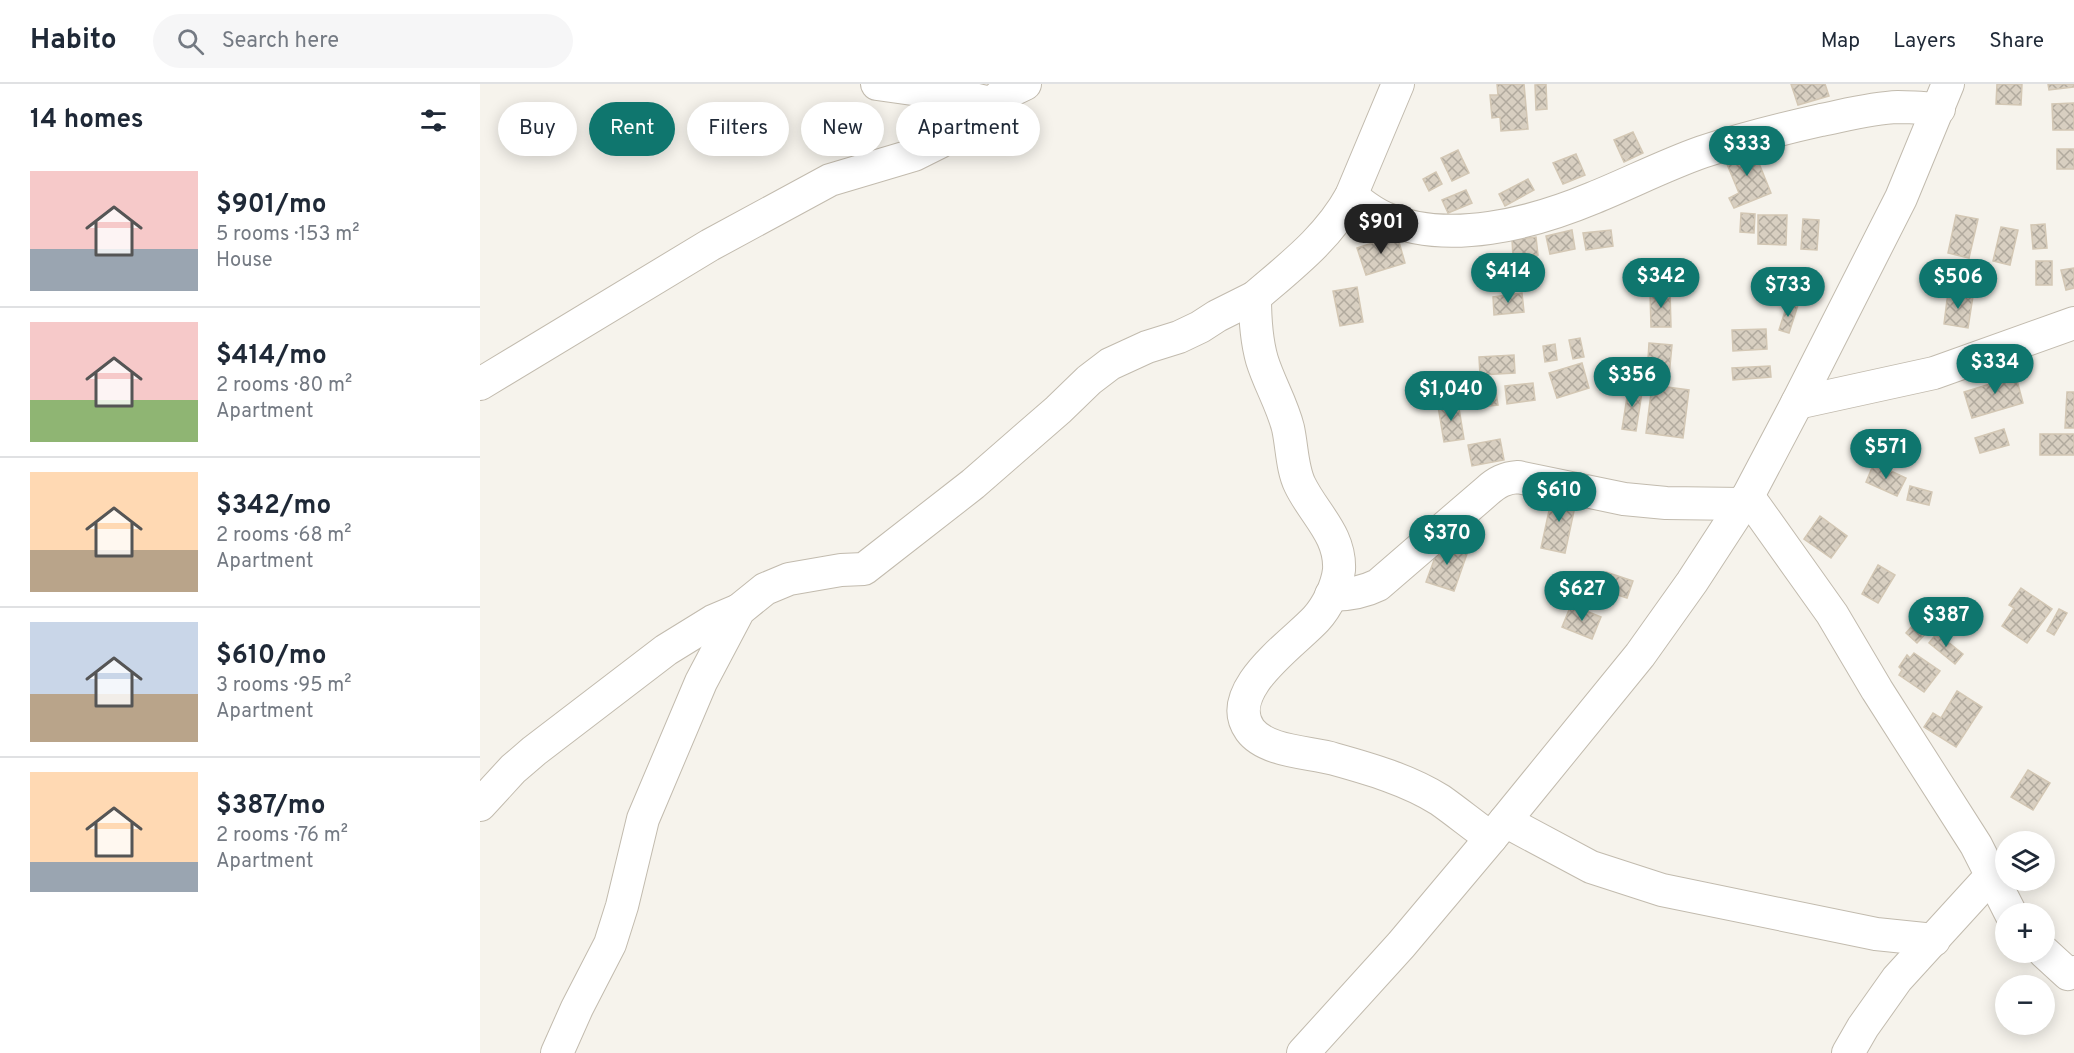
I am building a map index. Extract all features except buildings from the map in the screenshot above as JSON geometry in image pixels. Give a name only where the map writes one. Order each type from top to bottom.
[{"type":"street","points":[[877,84],[986,102]]},
{"type":"street","points":[[992,102],[999,96],[1026,84]]},
{"type":"street","points":[[480,805],[513,769],[534,751],[666,650],[713,621],[739,610],[765,590],[789,579],[841,570],[864,569],[973,484],[1089,380],[1110,364],[1147,347],[1179,337],[1255,297],[1316,244],[1331,227],[1351,196],[1398,84]]},
{"type":"street","points":[[1351,196],[1370,211],[1401,224],[1446,230],[1506,225],[1562,210],[1595,198],[1675,162],[1757,135],[1943,97]]},
{"type":"street","points":[[1302,1053],[1401,945],[1498,830],[1640,655],[1692,582],[1746,500],[1797,404],[1901,198],[1943,97]]},
{"type":"street","points":[[480,384],[720,240],[831,180],[911,156]]},
{"type":"street","points":[[1255,297],[1255,328],[1258,344],[1287,427],[1300,485],[1329,529],[1338,558],[1339,571],[1331,595],[1317,618],[1271,661],[1246,695],[1245,718],[1250,730],[1261,741],[1375,771],[1416,788],[1498,830],[1591,867],[1662,890],[1876,934],[1934,940]]},
{"type":"street","points":[[1797,404],[1934,373],[2074,323]]},
{"type":"street","points":[[1331,595],[1353,594],[1378,585],[1487,490],[1499,481],[1508,478],[1518,477],[1624,500],[1666,503],[1746,500]]},
{"type":"street","points":[[1746,500],[1832,614],[1877,690],[1976,845],[2006,903]]},
{"type":"street","points":[[557,1053],[610,944],[643,819],[701,682],[739,610]]},
{"type":"street","points":[[1848,1053],[1863,1027],[1897,979],[1991,876]]},
{"type":"street","points":[[2055,962],[2068,974],[2074,972]]}]
